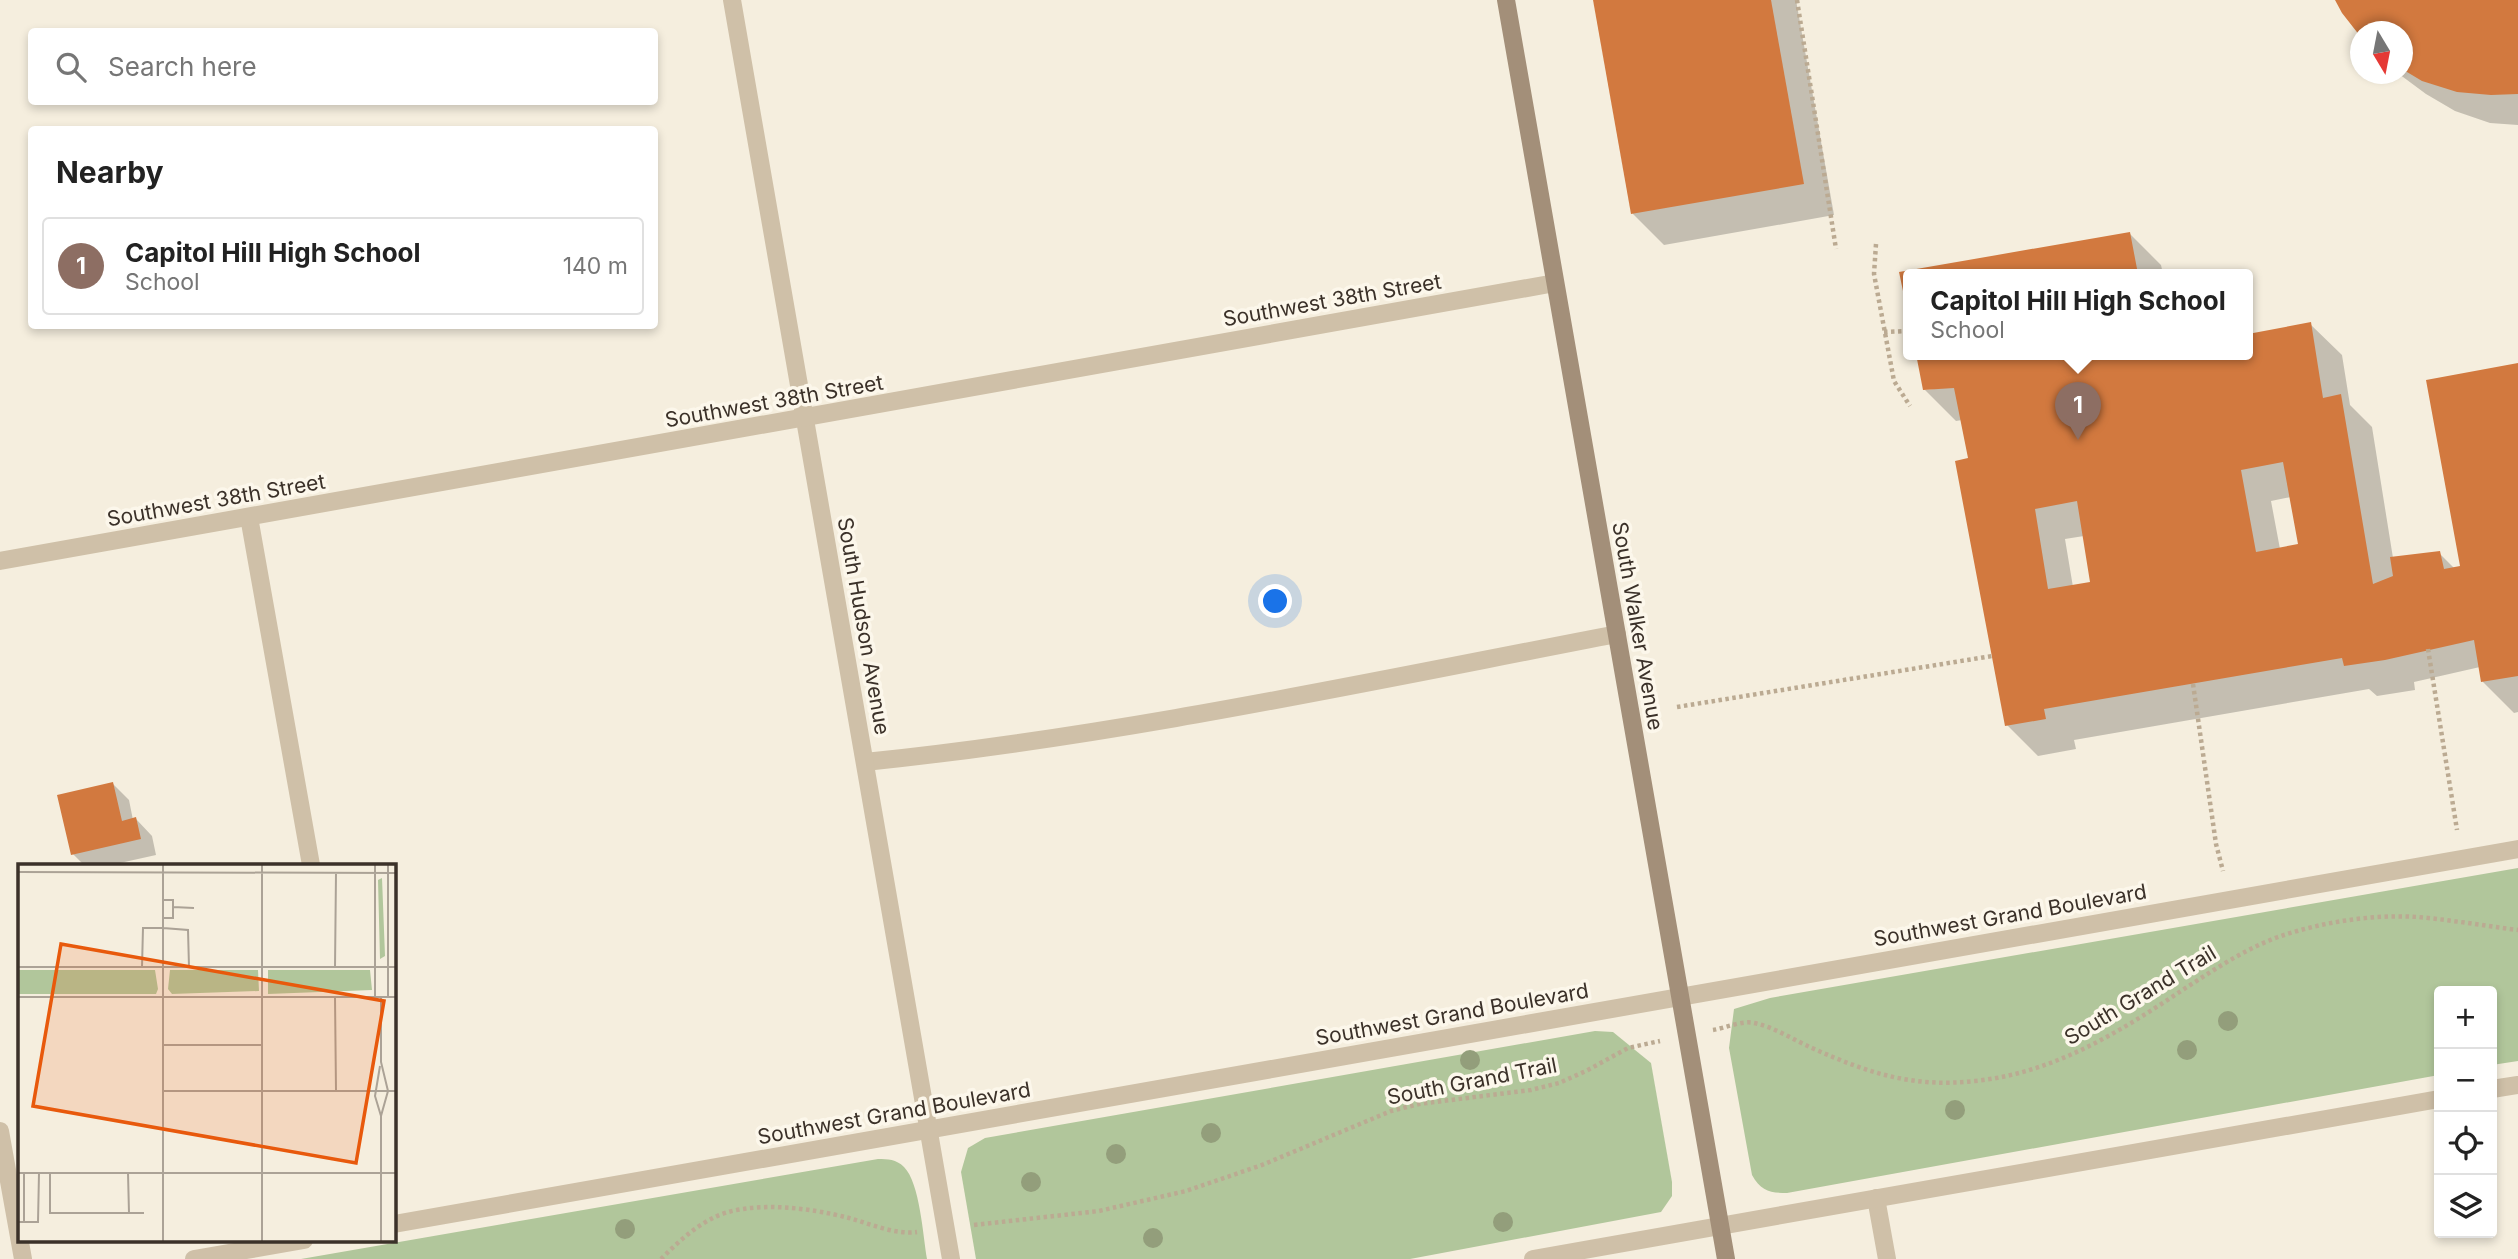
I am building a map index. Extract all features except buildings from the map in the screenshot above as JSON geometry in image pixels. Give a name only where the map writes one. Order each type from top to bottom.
[{"type":"main road","name":"South Walker Avenue","points":[[1506,0],[1726,1259]]},
{"type":"street","name":"South Hudson Avenue","points":[[732,0],[951,1259]]},
{"type":"street","name":"Southwest 38th Street","points":[[0,561],[1555,283]]},
{"type":"street","points":[[249,517],[311,864]]},
{"type":"street","points":[[865,762],[965,752],[1199,716],[1617,634]]},
{"type":"street","name":"Southwest Grand Boulevard","points":[[396,1224],[2518,849]]},
{"type":"street","points":[[2497,1088],[2518,1085]]},
{"type":"street","points":[[1533,1259],[2434,1100]]},
{"type":"street","points":[[0,1131],[18,1231]]},
{"type":"street","points":[[1876,1198],[1887,1259]]},
{"type":"street","points":[[194,1259],[292,1242]]},
{"type":"path","points":[[1797,0],[1836,249]]},
{"type":"path","points":[[1876,244],[1874,274],[1894,381],[1910,406]]},
{"type":"path","points":[[1884,332],[1903,331]]},
{"type":"path","points":[[2428,649],[2462,858]]},
{"type":"path","points":[[1677,706],[1992,656]]},
{"type":"path","points":[[2193,684],[2216,844],[2230,899]]},
{"type":"path","name":"South Grand Trail","points":[[661,1259],[682,1239],[712,1218],[744,1209],[793,1209],[842,1216],[905,1234],[1099,1211],[1186,1191],[1262,1165],[1391,1111],[1419,1104],[1531,1090],[1559,1083],[1628,1048],[1752,1022],[1847,1064],[1888,1077],[1924,1083],[1979,1081],[2033,1070],[2090,1047],[2227,961],[2276,938],[2302,930],[2358,919],[2418,917],[2518,930]]},
{"type":"green space","points":[[2518,868],[2518,1061],[2497,1064],[2497,986],[2434,986],[2434,1076],[1787,1193],[1766,1190],[1752,1175],[1729,1048],[1734,1009],[1770,998]]},
{"type":"green space","points":[[1595,1031],[1613,1032],[1651,1063],[1672,1182],[1672,1196],[1661,1212],[1410,1259],[976,1259],[961,1172],[968,1148],[985,1138]]},
{"type":"green space","points":[[878,1159],[898,1162],[914,1185],[927,1259],[301,1259]]},
{"type":"place","name":"Capitol Hill High School","points":[[2078,440]]}]
